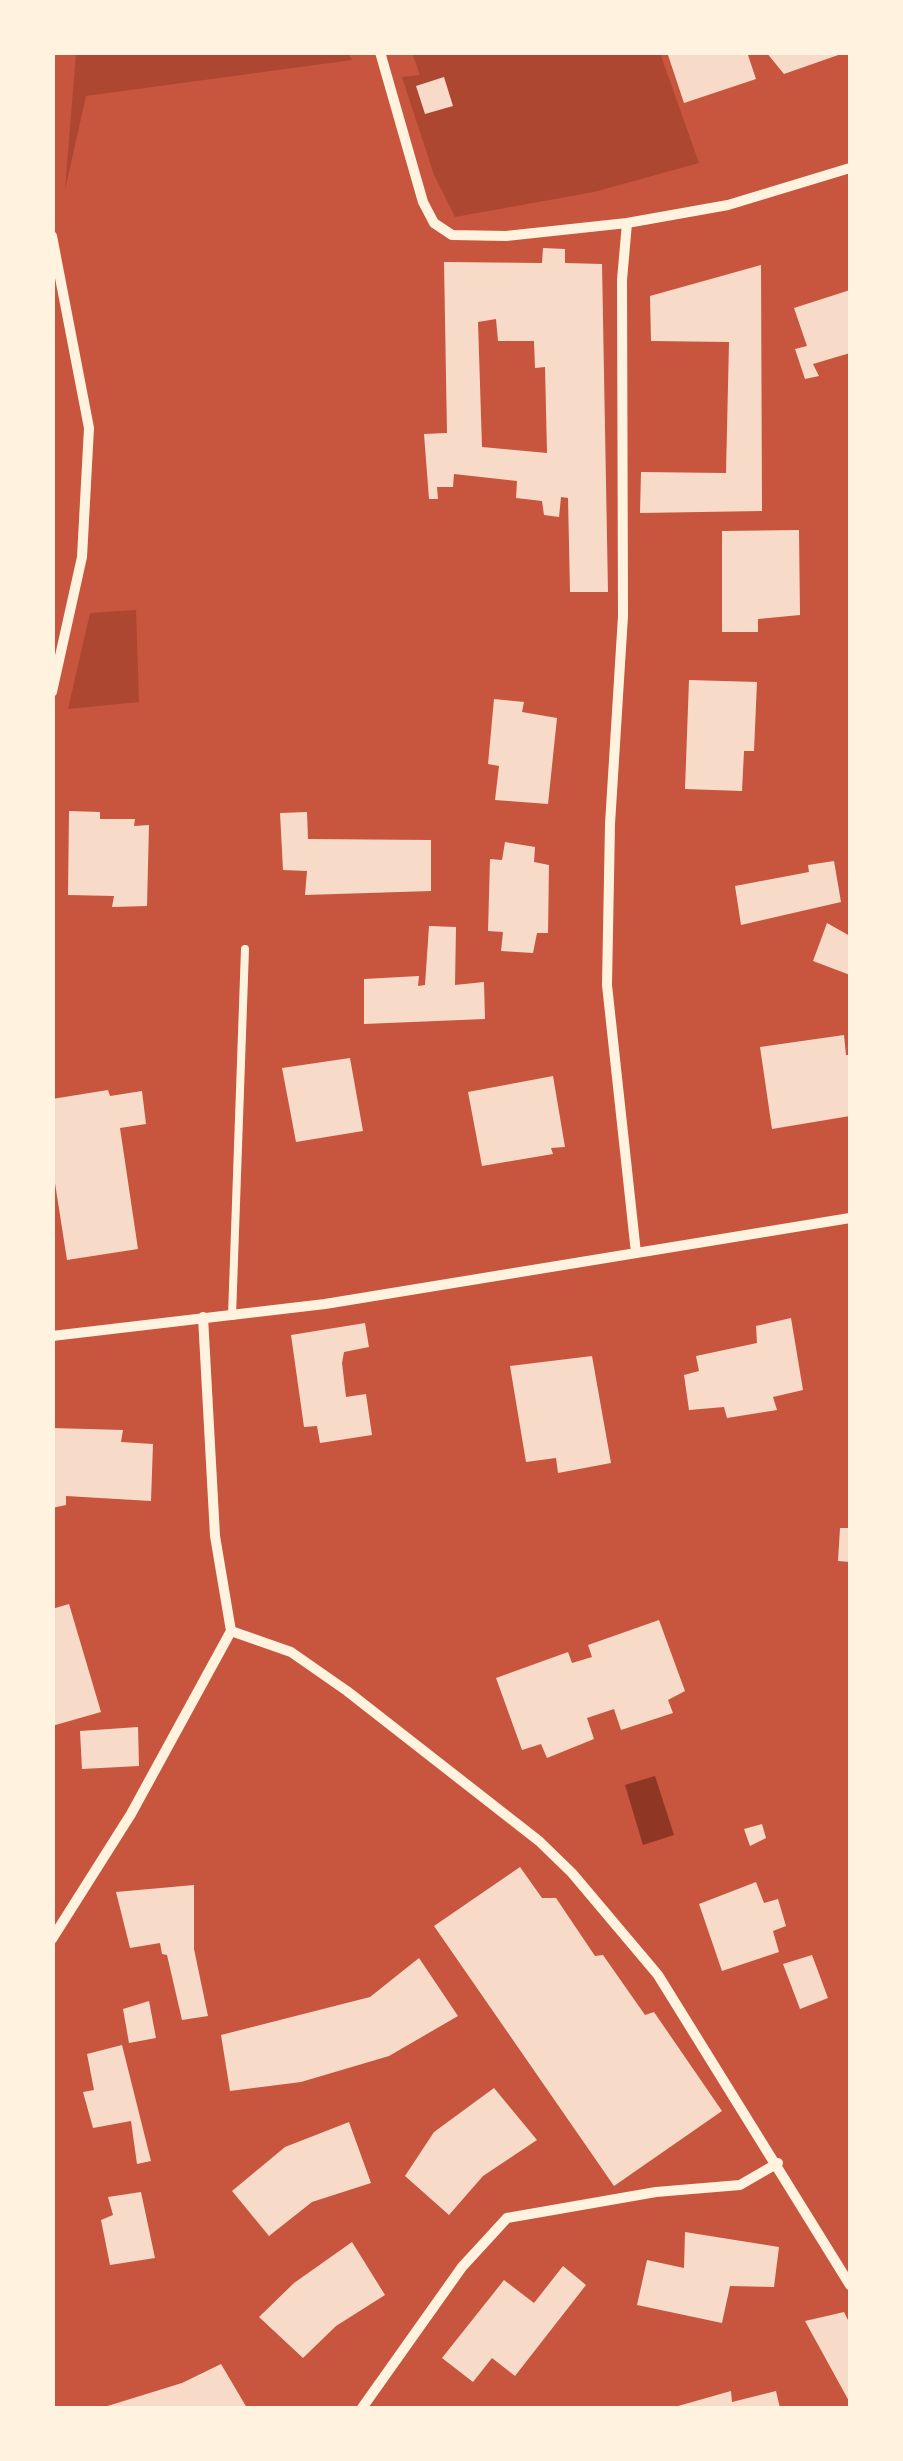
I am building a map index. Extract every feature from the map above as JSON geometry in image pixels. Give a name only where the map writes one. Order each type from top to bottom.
[{"type":"street","points":[[380,52],[424,202],[442,231],[506,236],[628,223],[728,205],[850,168]]},
{"type":"street","points":[[628,223],[622,280],[624,616],[610,824],[606,985],[636,1253]]},
{"type":"street","points":[[52,236],[90,428],[82,558],[52,692]]},
{"type":"street","points":[[52,1336],[232,1316],[850,1218]]},
{"type":"street","points":[[52,1939],[131,1814],[231,1631],[215,1536],[203,1317]]},
{"type":"street","points":[[231,1631],[291,1652],[347,1691],[539,1841],[572,1873],[658,1974],[850,2285]]},
{"type":"street","points":[[362,2408],[462,2267],[507,2218],[656,2192],[740,2185],[778,2163]]},
{"type":"lane","points":[[232,1316],[245,950]]},
{"type":"shaded area","points":[[348,52],[352,60],[86,96],[65,190],[76,53]]},
{"type":"shaded area","points":[[412,53],[660,53],[699,163],[594,192],[455,217],[434,175],[402,77],[420,75]]},
{"type":"shaded area","points":[[136,610],[139,702],[68,709],[90,613]]},
{"type":"shaded area","points":[[655,1776],[674,1835],[643,1845],[625,1785]]},
{"type":"building","points":[[667,52],[747,52],[756,79],[684,103]]},
{"type":"building","points":[[766,52],[844,52],[844,53],[784,74]]},
{"type":"building","points":[[444,77],[453,106],[425,114],[416,86]]},
{"type":"building","points":[[543,248],[565,249],[565,263],[602,264],[608,592],[570,592],[568,498],[561,497],[559,517],[544,515],[542,501],[516,498],[517,481],[454,474],[453,487],[437,487],[438,499],[429,499],[424,434],[447,433],[444,262],[542,263]],"holes":[[[496,319],[498,341],[534,341],[535,368],[545,367],[547,453],[482,447],[478,322]]]},
{"type":"building","points":[[761,265],[762,511],[640,513],[641,472],[726,473],[729,342],[651,341],[650,296]]},
{"type":"building","points":[[850,290],[850,353],[813,364],[819,376],[805,379],[795,349],[807,346],[794,308]]},
{"type":"building","points":[[799,530],[800,615],[758,619],[758,632],[722,632],[722,531]]},
{"type":"building","points":[[689,680],[757,682],[754,751],[744,751],[742,791],[685,789]]},
{"type":"building","points":[[494,699],[524,702],[522,712],[557,718],[548,804],[495,800],[499,766],[488,764]]},
{"type":"building","points":[[69,811],[100,812],[100,819],[135,819],[134,826],[149,825],[147,906],[112,907],[114,896],[68,895]]},
{"type":"building","points":[[307,812],[308,839],[431,840],[431,891],[305,895],[307,871],[283,870],[280,813]]},
{"type":"building","points":[[505,842],[535,847],[534,862],[549,865],[548,933],[537,933],[533,953],[501,951],[503,932],[488,931],[490,859],[502,860]]},
{"type":"building","points":[[834,861],[841,902],[741,925],[735,886],[809,872],[808,865]]},
{"type":"building","points":[[827,923],[850,936],[850,975],[813,961]]},
{"type":"building","points":[[429,926],[456,927],[455,985],[484,982],[485,1019],[364,1024],[364,979],[419,976],[418,986],[425,985]]},
{"type":"building","points":[[844,1035],[846,1055],[850,1055],[850,1116],[772,1129],[760,1047]]},
{"type":"building","points":[[350,1058],[363,1131],[296,1142],[282,1068]]},
{"type":"building","points":[[553,1076],[565,1147],[551,1148],[553,1154],[482,1166],[468,1092]]},
{"type":"building","points":[[108,1090],[110,1096],[142,1091],[146,1124],[120,1128],[138,1249],[67,1260],[52,1164],[52,1099]]},
{"type":"building","points":[[791,1318],[803,1390],[773,1397],[777,1410],[727,1418],[724,1407],[689,1410],[684,1375],[699,1371],[696,1356],[757,1343],[756,1326]]},
{"type":"building","points":[[365,1323],[369,1347],[344,1352],[342,1363],[346,1397],[366,1394],[372,1435],[320,1443],[317,1426],[304,1427],[291,1335]]},
{"type":"building","points":[[592,1356],[611,1463],[558,1473],[556,1458],[526,1462],[510,1366]]},
{"type":"building","points":[[52,1428],[123,1430],[121,1442],[153,1444],[151,1501],[66,1496],[66,1505],[52,1508]]},
{"type":"building","points":[[840,1528],[850,1528],[850,1562],[838,1561]]},
{"type":"building","points":[[69,1604],[101,1712],[52,1726],[52,1609]]},
{"type":"building","points":[[659,1620],[685,1691],[668,1700],[673,1713],[621,1730],[614,1709],[587,1718],[594,1739],[547,1758],[541,1744],[522,1750],[496,1678],[568,1652],[572,1663],[592,1657],[588,1645]]},
{"type":"building","points":[[138,1727],[139,1766],[82,1769],[80,1731]]},
{"type":"building","points":[[762,1824],[766,1838],[750,1846],[744,1829]]},
{"type":"building","points":[[520,1867],[542,1898],[556,1898],[595,1956],[603,1955],[645,2015],[654,2012],[722,2111],[614,2186],[434,1926]]},
{"type":"building","points":[[756,1882],[764,1903],[778,1899],[786,1926],[773,1931],[779,1952],[722,1971],[699,1904]]},
{"type":"building","points":[[194,1885],[194,1949],[208,2016],[182,2020],[167,1955],[162,1954],[160,1943],[130,1948],[116,1892]]},
{"type":"building","points":[[812,1955],[828,1998],[800,2009],[783,1964]]},
{"type":"building","points":[[419,1958],[458,2016],[389,2056],[301,2082],[230,2091],[221,2035],[370,1997]]},
{"type":"building","points":[[149,2001],[156,2038],[129,2043],[123,2009]]},
{"type":"building","points":[[122,2045],[151,2161],[137,2164],[131,2121],[93,2128],[83,2092],[94,2090],[87,2054]]},
{"type":"building","points":[[494,2088],[537,2140],[483,2176],[449,2215],[405,2176],[434,2132]]},
{"type":"building","points":[[349,2122],[371,2183],[312,2202],[269,2236],[232,2191],[285,2147]]},
{"type":"building","points":[[141,2192],[155,2258],[110,2265],[101,2220],[113,2215],[108,2197]]},
{"type":"building","points":[[685,2232],[779,2247],[774,2287],[730,2286],[722,2323],[637,2305],[647,2260],[684,2268]]},
{"type":"building","points":[[352,2242],[385,2295],[336,2326],[303,2358],[259,2317],[294,2283]]},
{"type":"building","points":[[563,2266],[586,2285],[515,2376],[492,2358],[473,2382],[442,2358],[504,2280],[534,2303]]},
{"type":"building","points":[[844,2312],[850,2324],[850,2403],[805,2321]]},
{"type":"building","points":[[221,2364],[247,2408],[101,2408],[182,2383]]},
{"type":"building","points":[[731,2391],[732,2402],[776,2391],[780,2408],[671,2408]]}]
